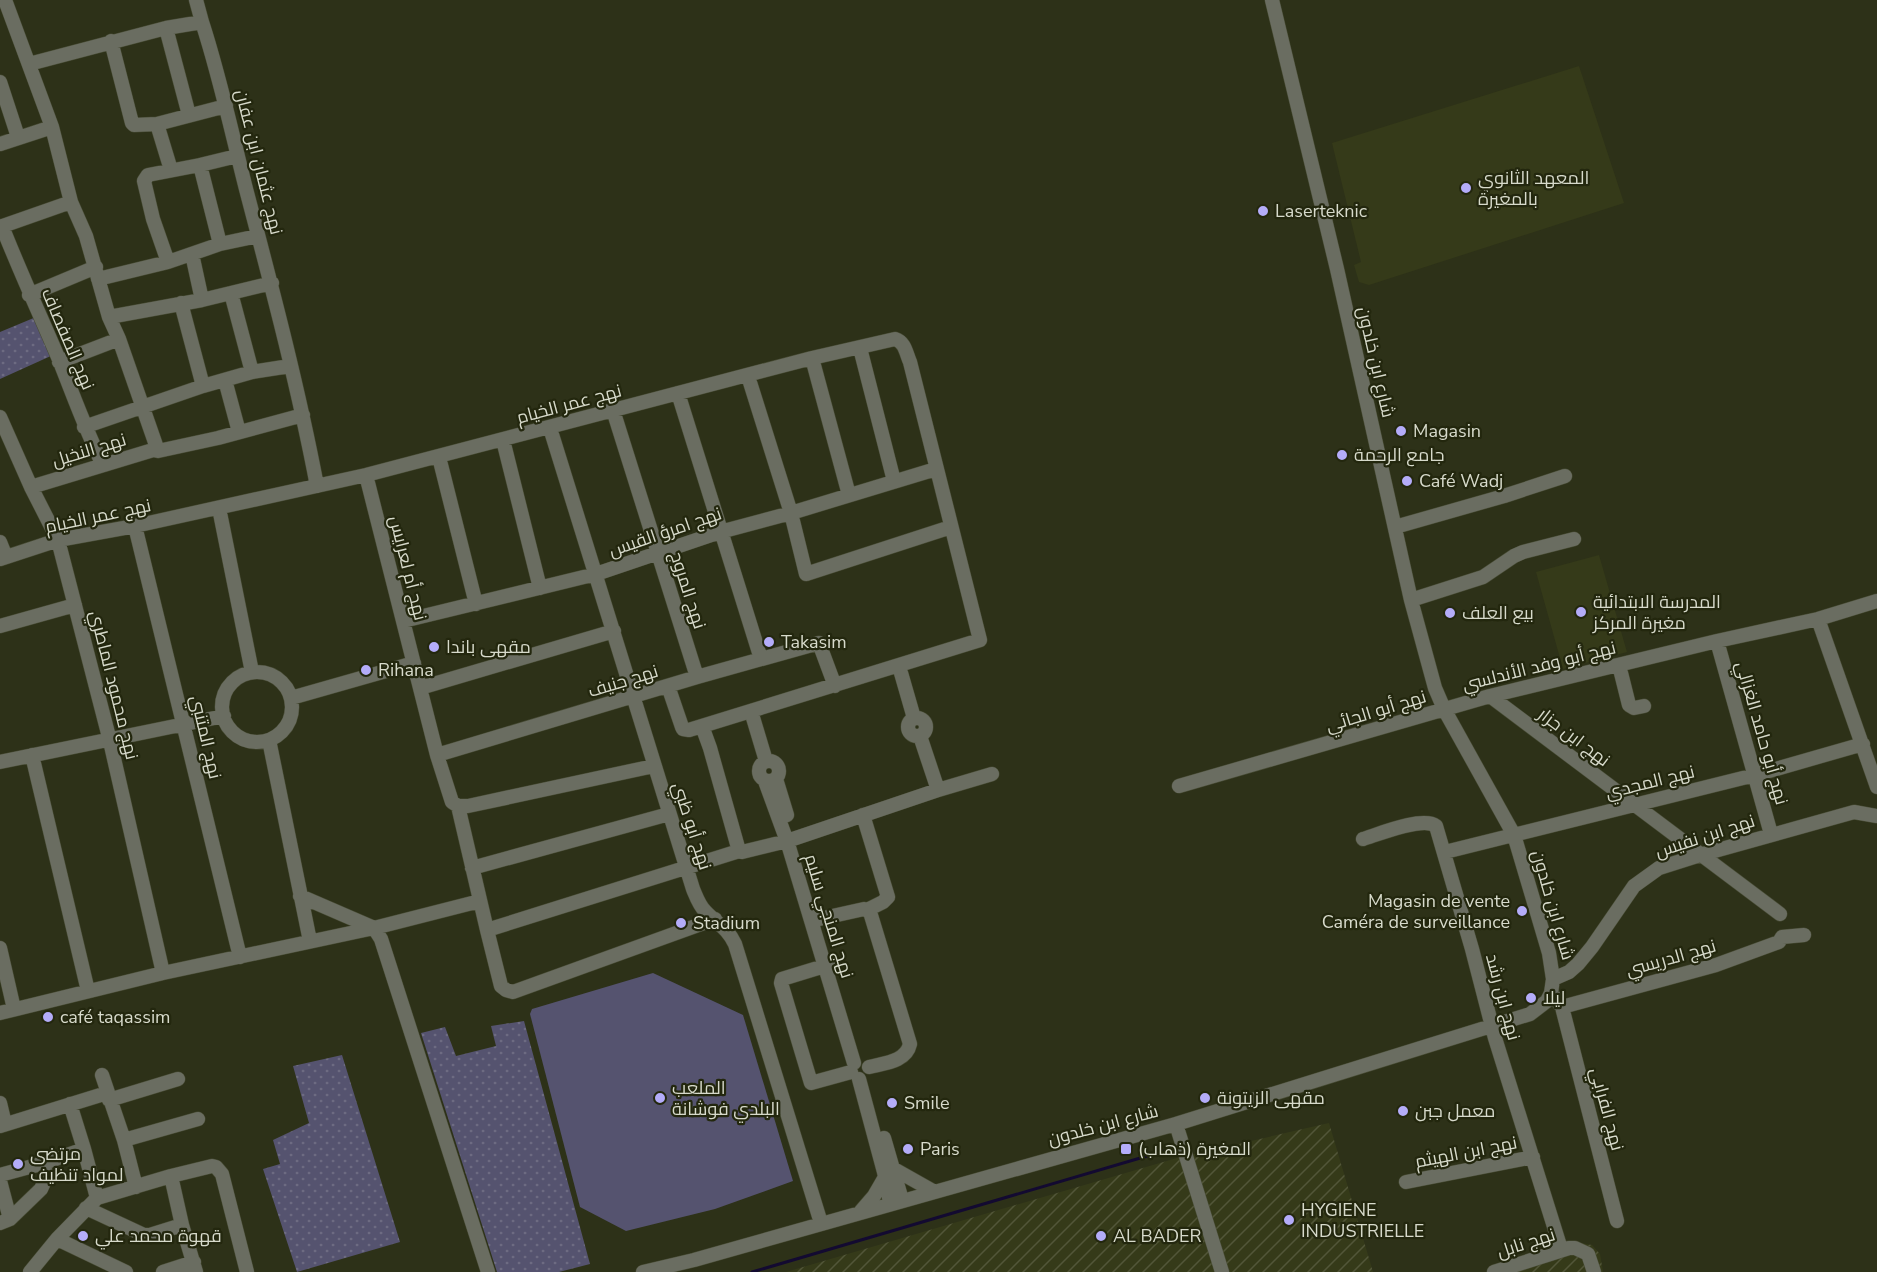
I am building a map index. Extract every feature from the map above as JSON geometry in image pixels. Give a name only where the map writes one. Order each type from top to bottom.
[{"type":"street","points":[[5,0],[52,127],[71,202],[86,236],[110,317],[158,451]]},
{"type":"street","name":"نهج عثمان ابن عفان","points":[[196,0],[272,283],[317,486]]},
{"type":"street","name":"شارع ابن خلدون","points":[[694,1260],[896,1201],[1176,1124],[1530,1014],[1547,1001],[1552,986],[1549,954],[1514,835],[1444,709],[1435,688],[1411,600],[1337,269],[1272,0]]},
{"type":"street","points":[[29,64],[111,41],[202,22]]},
{"type":"street","points":[[166,28],[189,115]]},
{"type":"street","points":[[111,41],[132,123],[136,126],[158,124],[226,106]]},
{"type":"street","points":[[0,81],[18,137]]},
{"type":"street","points":[[158,124],[171,170]]},
{"type":"street","points":[[0,144],[52,127]]},
{"type":"street","points":[[168,262],[153,219],[144,181],[148,175],[237,156]]},
{"type":"street","points":[[200,165],[220,244]]},
{"type":"street","points":[[1,226],[71,202]]},
{"type":"street","name":"نهج الصفصاف","points":[[1,226],[102,465]]},
{"type":"street","points":[[29,295],[97,273],[168,262],[220,244],[258,236]]},
{"type":"street","points":[[192,254],[202,300]]},
{"type":"street","points":[[110,317],[202,300],[272,283]]},
{"type":"street","points":[[231,293],[252,372]]},
{"type":"street","points":[[181,303],[203,386]]},
{"type":"street","points":[[59,362],[119,339]]},
{"type":"street","name":"نهج عمر الخيام","points":[[3,558],[58,540],[135,526],[366,475],[812,358],[894,339],[904,346],[910,362],[980,640],[898,666]]},
{"type":"street","points":[[860,348],[894,481]]},
{"type":"street","points":[[812,358],[849,495]]},
{"type":"street","points":[[84,427],[203,386],[252,372],[290,366]]},
{"type":"street","points":[[748,376],[791,513],[806,574],[951,527]]},
{"type":"street","points":[[225,380],[239,432]]},
{"type":"street","points":[[678,393],[761,659]]},
{"type":"street","name":"نهج المروج","points":[[613,410],[697,676]]},
{"type":"street","name":"نهج النخيل","points":[[31,487],[153,450],[158,451],[303,415]]},
{"type":"street","name":"نهج محمود الماطري","points":[[0,417],[31,487],[58,540],[110,741],[163,973]]},
{"type":"street","name":"نهج أبو ظبي","points":[[550,428],[687,869],[699,904],[730,933],[735,944],[821,1223]]},
{"type":"street","points":[[503,440],[540,588]]},
{"type":"street","points":[[439,457],[476,604]]},
{"type":"street","name":"نهج امرؤ القيس","points":[[403,621],[596,574],[720,532],[936,469]]},
{"type":"street","name":"نهج أم لعرايس","points":[[366,475],[449,796],[452,802],[463,806],[472,868],[501,986],[513,992],[715,919]]},
{"type":"street","points":[[1395,527],[1565,476]]},
{"type":"street","points":[[219,508],[252,672]]},
{"type":"street","name":"نهج المتنبي","points":[[135,526],[240,957]]},
{"type":"street","points":[[65,564],[80,537]]},
{"type":"street","points":[[1411,600],[1483,577],[1523,552],[1574,539]]},
{"type":"street","points":[[0,542],[3,558]]},
{"type":"street","name":"نهج أبو وفد الأندلسي","points":[[1444,709],[1717,641],[1818,619],[1877,602]]},
{"type":"street","points":[[0,626],[75,605]]},
{"type":"street","points":[[1818,619],[1877,787]]},
{"type":"street","points":[[420,688],[614,631]]},
{"type":"street","name":"نهج أبو حامد الغزالي","points":[[1717,641],[1772,834]]},
{"type":"street","name":"نهج جنيف","points":[[437,754],[634,697],[697,676],[819,643],[835,686]]},
{"type":"street","points":[[291,698],[414,663]]},
{"type":"street","points":[[1619,665],[1629,705],[1634,708],[1644,706]]},
{"type":"street","points":[[668,686],[683,729],[689,730],[898,666],[914,718],[909,722],[908,729],[913,735],[920,736],[938,790]]},
{"type":"street","points":[[252,672],[266,673],[279,679],[291,698],[292,712],[289,721],[281,733],[269,740],[255,742],[241,738],[230,729],[224,716],[223,702],[228,688],[239,678],[252,672]]},
{"type":"street","name":"نهج ابن جزار","points":[[1490,696],[1780,914]]},
{"type":"street","name":"نهج أبو الجائي","points":[[1179,786],[1444,709]]},
{"type":"street","name":"نهج المنجي سليم","points":[[751,711],[766,761],[760,766],[760,776],[770,780],[819,919],[829,965]]},
{"type":"street","points":[[0,762],[224,716]]},
{"type":"street","points":[[702,726],[739,851]]},
{"type":"street","points":[[269,740],[310,941]]},
{"type":"street","name":"نهج المجدي","points":[[1445,852],[1755,775],[1863,744]]},
{"type":"street","points":[[32,755],[88,991]]},
{"type":"street","points":[[463,806],[654,766]]},
{"type":"street","points":[[487,930],[739,851],[791,840],[992,774]]},
{"type":"street","name":"نهج ابن نفيس","points":[[1552,986],[1578,964],[1592,947],[1634,886],[1659,868],[1854,812],[1877,816]]},
{"type":"street","points":[[472,868],[669,814]]},
{"type":"street","points":[[819,919],[867,910],[888,897],[863,815]]},
{"type":"street","name":"نهج ابن رشد","points":[[1363,839],[1409,825],[1429,822],[1436,826],[1492,1025],[1533,1157],[1565,1249]]},
{"type":"street","name":"نهج المنجي سليم","points":[[791,840],[860,1070],[896,1201]]},
{"type":"street","points":[[300,896],[374,928],[381,939],[488,1272]]},
{"type":"street","points":[[0,1013],[163,973],[374,928],[480,901]]},
{"type":"street","points":[[829,965],[782,979],[781,983],[811,1083],[903,1057],[910,1044],[870,912],[867,910]]},
{"type":"street","name":"نهج الدريسي","points":[[1562,1007],[1716,965],[1779,942],[1782,937],[1804,935]]},
{"type":"street","points":[[0,948],[14,1009]]},
{"type":"street","points":[[1552,986],[1562,1007]]},
{"type":"street","name":"نهج الفرابي","points":[[1562,1007],[1617,1221]]},
{"type":"street","points":[[102,1075],[124,1140],[135,1187]]},
{"type":"street","points":[[0,1103],[2,1125],[70,1104],[178,1079]]},
{"type":"street","points":[[70,1104],[97,1198]]},
{"type":"street","points":[[124,1140],[198,1119]]},
{"type":"street","points":[[1176,1124],[1222,1272]]},
{"type":"street","points":[[0,1175],[84,1149]]},
{"type":"street","name":"نهج ابن الهيثم","points":[[1406,1182],[1533,1157]]},
{"type":"street","points":[[5,1221],[41,1189],[45,1182],[44,1163]]},
{"type":"street","points":[[34,1271],[57,1239],[97,1198],[212,1166],[219,1170],[247,1272]]},
{"type":"street","points":[[861,1211],[889,1173],[933,1191]]},
{"type":"street","points":[[163,1272],[195,1267],[182,1225],[171,1176]]},
{"type":"street","points":[[0,1181],[5,1221]]},
{"type":"street","points":[[86,1208],[144,1235],[182,1225]]},
{"type":"street","points":[[57,1239],[126,1272]]},
{"type":"street","points":[[1565,1249],[1582,1250],[1588,1254],[1594,1272]]},
{"type":"street","name":"نهج نابل","points":[[1494,1272],[1565,1249]]},
{"type":"street","points":[[643,1272],[694,1260]]},
{"type":"street","points":[[664,1272],[694,1260]]},
{"type":"shaded area","points":[[1579,66],[1624,203],[1369,285],[1359,282],[1354,265],[1361,262],[1332,143]]},
{"type":"shaded area","points":[[36,317],[53,355],[0,379],[0,332]]},
{"type":"shaded area","name":"المدرسة الابتدائية مغيرة المركز","points":[[1599,555],[1627,652],[1563,669],[1536,572]]},
{"type":"shaded area","name":"الملعب البلدي فوشانة","points":[[653,973],[743,1015],[793,1181],[715,1209],[626,1231],[580,1207],[530,1014],[532,1009]]},
{"type":"shaded area","points":[[524,1021],[590,1264],[559,1272],[497,1272],[421,1033],[445,1027],[456,1056],[496,1046],[491,1026]]},
{"type":"shaded area","points":[[342,1055],[400,1242],[297,1272],[263,1169],[280,1164],[273,1140],[309,1123],[293,1066]]},
{"type":"shaded area","points":[[1329,1123],[1373,1272],[786,1272],[1177,1158]]},
{"type":"shaded area","points":[[1562,1243],[1592,1245],[1600,1254],[1603,1272],[1490,1272]]},
{"type":"waterway","points":[[752,1272],[1171,1149]]},
{"type":"place","name":"المعهد الثانوي بالمغيرة","points":[[1466,188]]},
{"type":"place","name":"Laserteknic","points":[[1263,211]]},
{"type":"place","name":"Magasin","points":[[1401,431]]},
{"type":"place","name":"جامع الرحمة","points":[[1342,455]]},
{"type":"place","name":"Café Wadj","points":[[1407,481]]},
{"type":"place","name":"المدرسة الابتدائية مغيرة المركز","points":[[1581,612]]},
{"type":"place","name":"بيع العلف","points":[[1450,613]]},
{"type":"place","name":"Takasim","points":[[769,642]]},
{"type":"place","name":"مقهى باندا","points":[[434,647]]},
{"type":"place","name":"Rihana","points":[[366,670]]},
{"type":"place","name":"Magasin de vente Caméra de surveillance","points":[[1522,911]]},
{"type":"place","name":"Stadium","points":[[681,923]]},
{"type":"place","name":"ليلا","points":[[1531,998]]},
{"type":"place","name":"café taqassim","points":[[48,1017]]},
{"type":"place","name":"الملعب البلدي فوشانة","points":[[660,1098]]},
{"type":"place","name":"مقهى الزيتونة","points":[[1205,1098]]},
{"type":"place","name":"Smile","points":[[892,1103]]},
{"type":"place","name":"معمل جبن","points":[[1403,1111]]},
{"type":"place","name":"Paris","points":[[908,1149]]},
{"type":"place","name":"المغيرة (ذهاب)","points":[[1126,1149]]},
{"type":"place","name":"مرتضى لمواد تنظيف","points":[[18,1164]]},
{"type":"place","name":"HYGIENE INDUSTRIELLE","points":[[1289,1220]]},
{"type":"place","name":"قهوة محمد علي","points":[[83,1236]]},
{"type":"place","name":"AL BADER","points":[[1101,1236]]}]
